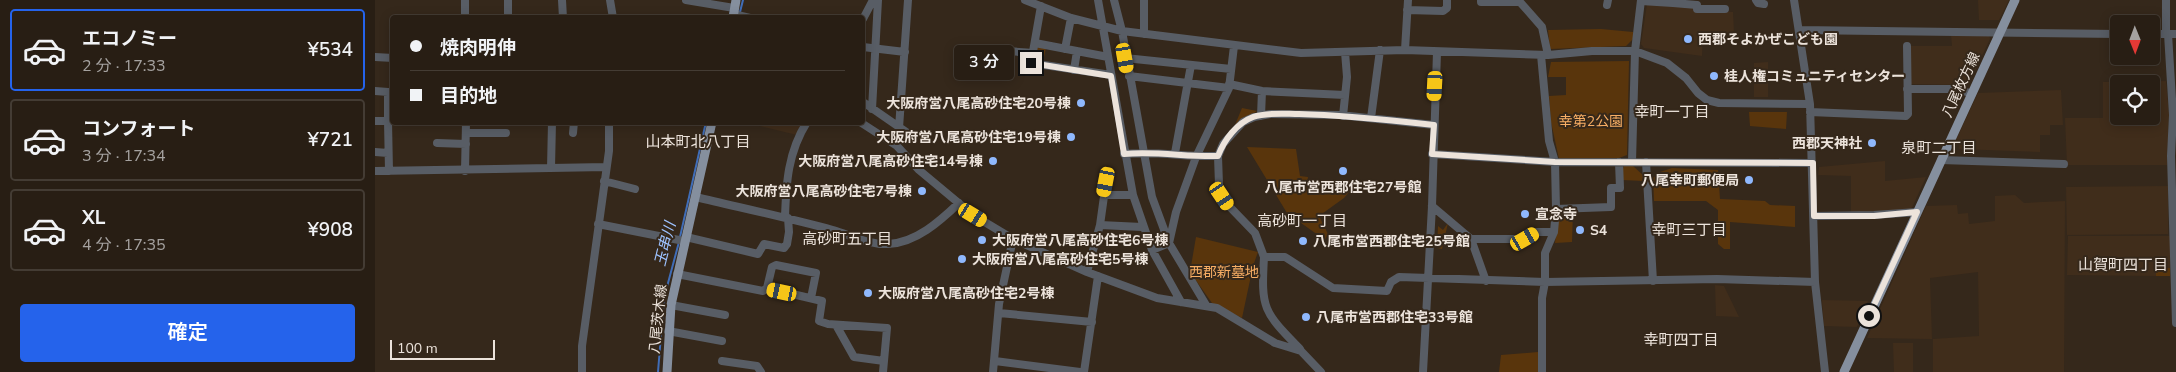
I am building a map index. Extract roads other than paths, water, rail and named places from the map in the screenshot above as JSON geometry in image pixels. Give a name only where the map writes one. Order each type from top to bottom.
[{"type":"main road","name":"八尾枚方線","points":[[1844,372],[2015,0]]},
{"type":"main road","name":"八尾茨木線","points":[[667,372],[668,330],[671,305],[712,125]]},
{"type":"street","points":[[465,0],[465,15]]},
{"type":"street","points":[[508,0],[508,15]]},
{"type":"street","points":[[563,0],[563,15]]},
{"type":"street","points":[[610,0],[612,15]]},
{"type":"street","points":[[686,0],[734,11]]},
{"type":"street","points":[[865,15],[873,0]]},
{"type":"street","points":[[872,109],[878,0]]},
{"type":"street","points":[[899,128],[908,0]]},
{"type":"street","points":[[1025,0],[1071,18],[1122,31],[1301,53],[1405,50],[1545,55],[1592,51],[1635,51],[1667,62],[1707,100],[1903,117],[1908,114],[1907,46]]},
{"type":"street","points":[[1097,0],[1133,195],[1142,227],[1152,250],[1181,302]]},
{"type":"street","points":[[1114,0],[1122,31],[1125,58],[1152,197],[1169,243],[1206,305]]},
{"type":"street","points":[[1143,34],[1144,0]]},
{"type":"street","points":[[1405,50],[1408,0]]},
{"type":"street","points":[[1407,10],[1443,11],[1447,8],[1447,0]]},
{"type":"street","points":[[1481,0],[1481,2],[1520,2],[1542,27],[1548,131],[1555,162],[1556,209],[1554,232],[1545,253],[1545,282],[1542,298],[1542,372]]},
{"type":"street","points":[[1756,0],[1758,3],[1764,4]]},
{"type":"street","points":[[1794,0],[1810,108],[1815,282],[1825,372]]},
{"type":"street","points":[[2166,0],[2170,34],[2173,115],[2171,156],[2176,323]]},
{"type":"street","points":[[1633,162],[1635,51],[1641,1],[1697,2],[1697,9],[1725,9]]},
{"type":"street","points":[[1041,6],[1031,63],[1111,76]]},
{"type":"street","points":[[1065,49],[1071,18]]},
{"type":"street","points":[[1799,30],[2110,34]]},
{"type":"street","points":[[1035,43],[1108,57]]},
{"type":"street","points":[[1169,243],[1176,212],[1196,157],[1229,86],[1234,46]]},
{"type":"street","points":[[865,48],[905,52]]},
{"type":"street","points":[[982,48],[1033,53]]},
{"type":"street","points":[[1371,118],[1380,50]]},
{"type":"street","points":[[1075,70],[1077,51]]},
{"type":"street","points":[[1343,116],[1345,52]]},
{"type":"street","points":[[1423,372],[1429,278],[1437,52]]},
{"type":"street","points":[[375,57],[390,58]]},
{"type":"street","points":[[1125,58],[1231,69]]},
{"type":"street","points":[[1175,153],[1191,65]]},
{"type":"street","points":[[1129,76],[1262,91],[1345,95]]},
{"type":"street","points":[[1907,88],[1959,90],[1972,94]]},
{"type":"street","points":[[375,91],[387,92],[389,171]]},
{"type":"street","points":[[1261,116],[1262,91]]},
{"type":"street","points":[[865,104],[912,136]]},
{"type":"street","points":[[1321,372],[1272,320],[1263,301],[1263,256],[1255,233],[1222,196],[1218,176],[1218,156],[1223,144],[1243,122],[1261,116],[1343,116],[1434,125]]},
{"type":"street","points":[[375,121],[388,121]]},
{"type":"street","points":[[465,170],[466,125]]},
{"type":"street","points":[[551,168],[552,125]]},
{"type":"street","points":[[573,133],[574,125]]},
{"type":"street","points":[[583,372],[582,346],[606,167],[609,125]]},
{"type":"street","points":[[598,224],[759,254],[764,244],[784,248],[787,244],[789,232],[786,187],[795,141],[805,125]]},
{"type":"street","points":[[865,125],[897,146],[919,170],[973,215],[1013,239],[1087,272],[1157,298],[1217,308],[1275,343],[1301,351]]},
{"type":"street","points":[[466,132],[506,133]]},
{"type":"street","points":[[437,143],[466,144]]},
{"type":"street","points":[[375,152],[388,153]]},
{"type":"street","points":[[1124,154],[1142,152],[1175,153],[1196,157],[1218,156]]},
{"type":"street","points":[[1432,154],[1555,162],[1813,163]]},
{"type":"street","points":[[1941,160],[2064,164]]},
{"type":"street","points":[[1556,209],[1611,207],[1611,188],[1620,188],[1619,162]]},
{"type":"street","points":[[1646,162],[1653,281]]},
{"type":"street","points":[[375,171],[606,167]]},
{"type":"street","points":[[604,181],[635,189]]},
{"type":"street","points":[[1087,272],[1100,225],[1106,182]]},
{"type":"street","points":[[1104,195],[1133,195]]},
{"type":"street","points":[[696,197],[787,218],[873,242],[889,244],[907,239],[934,226],[959,203]]},
{"type":"street","points":[[1432,206],[1471,239],[1486,281]]},
{"type":"street","points":[[1814,216],[1874,216],[1917,212]]},
{"type":"street","points":[[1100,225],[1142,227]]},
{"type":"street","points":[[1471,239],[1525,239],[1537,232],[1554,232]]},
{"type":"street","points":[[993,372],[999,313],[1013,239]]},
{"type":"street","points":[[1152,250],[1169,243]]},
{"type":"street","points":[[1263,256],[1285,257],[1333,288],[1387,291],[1391,282],[1399,277],[1545,282],[1717,279],[1815,282]]},
{"type":"street","points":[[767,288],[772,267],[776,265],[816,273],[811,298]]},
{"type":"street","points":[[677,274],[763,291],[767,288],[822,301],[819,321],[887,328],[883,372]]},
{"type":"street","points":[[1085,372],[1098,276]]},
{"type":"street","points":[[671,305],[725,315]]},
{"type":"street","points":[[999,313],[1092,322]]},
{"type":"street","points":[[836,324],[854,357],[884,360]]},
{"type":"street","points":[[668,330],[722,341]]},
{"type":"street","points":[[995,361],[1079,372]]},
{"type":"street","points":[[722,362],[757,366],[761,372]]},
{"type":"waterway","name":"玉串川","points":[[740,12],[743,0]]},
{"type":"waterway","name":"玉串川","points":[[680,237],[705,125]]},
{"type":"waterway","name":"玉串川","points":[[658,372],[664,298],[679,242]]},
{"type":"place","name":"西郡そよかぜこども園","points":[[1688,39]]},
{"type":"place","name":"桂人権コミュニティセンター","points":[[1714,76]]},
{"type":"place","name":"大阪府営八尾高砂住宅20号棟","points":[[1081,103]]},
{"type":"place","name":"大阪府営八尾高砂住宅19号棟","points":[[1071,137]]},
{"type":"place","name":"西郡天神社","points":[[1872,143]]},
{"type":"place","name":"大阪府営八尾高砂住宅14号棟","points":[[993,161]]},
{"type":"place","name":"八尾市営西郡住宅27号館","points":[[1343,171]]},
{"type":"place","name":"八尾幸町郵便局","points":[[1749,180]]},
{"type":"place","name":"大阪府営八尾高砂住宅7号棟","points":[[922,191]]},
{"type":"place","name":"宣念寺","points":[[1525,214]]},
{"type":"place","name":"S4","points":[[1580,230]]},
{"type":"place","name":"大阪府営八尾高砂住宅6号棟","points":[[982,240]]},
{"type":"place","name":"八尾市営西郡住宅25号館","points":[[1303,241]]},
{"type":"place","name":"大阪府営八尾高砂住宅5号棟","points":[[962,259]]},
{"type":"place","name":"大阪府営八尾高砂住宅2号棟","points":[[868,293]]},
{"type":"place","name":"八尾市営西郡住宅33号館","points":[[1306,317]]},
{"type":"district","name":"幸町一丁目","points":[[1672,112]]},
{"type":"district","name":"山本町北八丁目","points":[[698,142]]},
{"type":"district","name":"泉町二丁目","points":[[1939,148]]},
{"type":"district","name":"高砂町一丁目","points":[[1302,221]]},
{"type":"district","name":"幸町三丁目","points":[[1689,230]]},
{"type":"district","name":"高砂町五丁目","points":[[847,239]]},
{"type":"district","name":"山賀町四丁目","points":[[2123,265]]},
{"type":"district","name":"幸町四丁目","points":[[1681,340]]},
{"type":"park label","name":"幸第2公園","points":[[1591,121]]},
{"type":"park label","name":"西郡新墓地","points":[[1224,272]]}]
